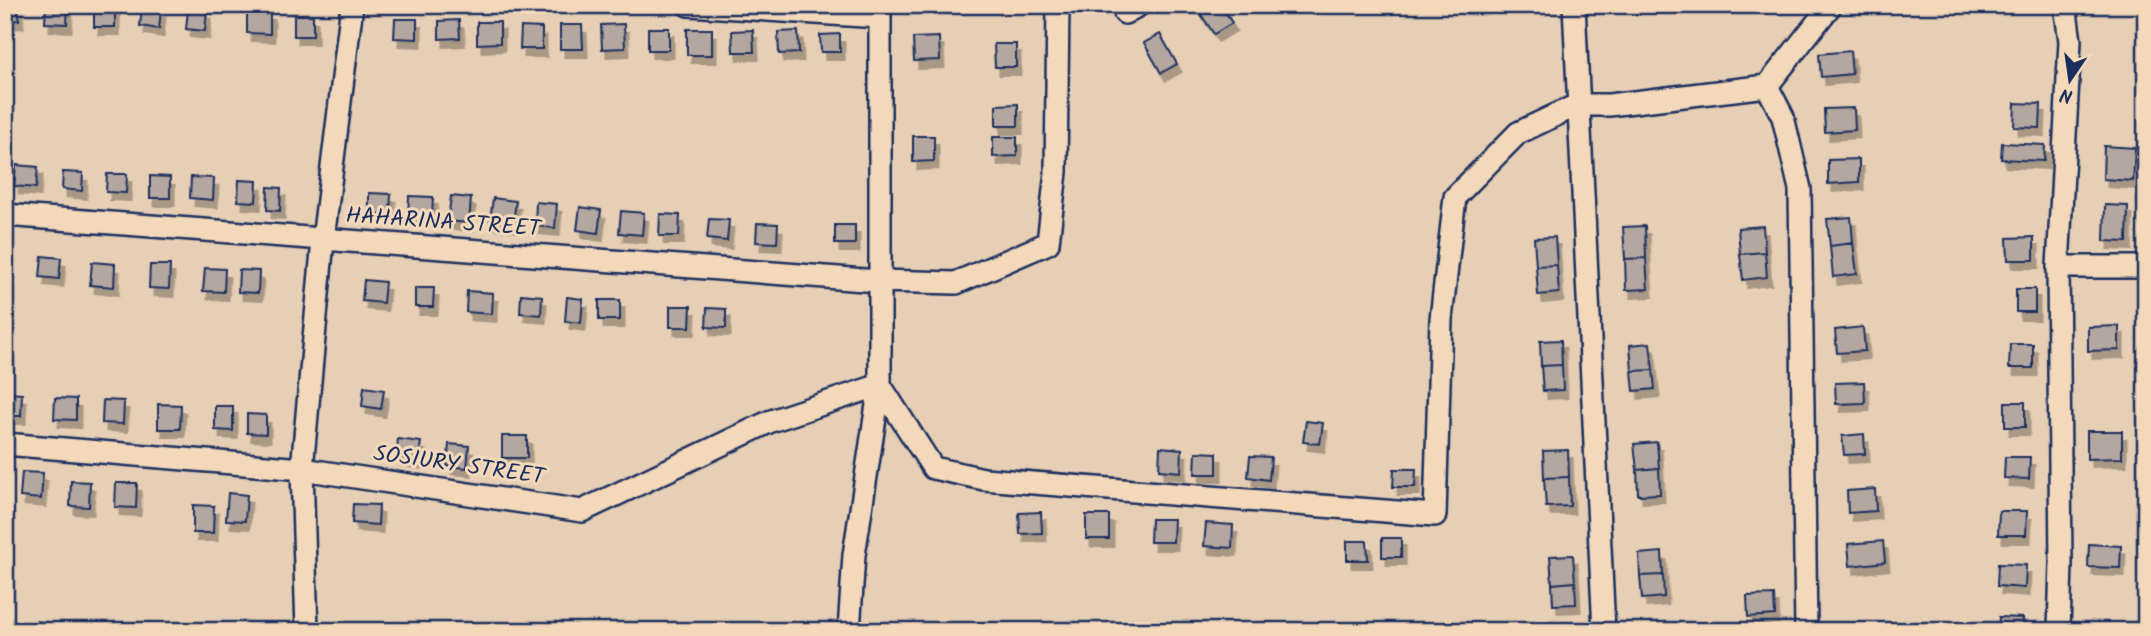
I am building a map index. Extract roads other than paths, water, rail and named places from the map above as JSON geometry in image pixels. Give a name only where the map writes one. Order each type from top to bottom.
[{"type":"street","points":[[307,631],[302,469],[323,240],[352,5]]},
{"type":"street","points":[[688,5],[880,11],[880,385],[854,555],[849,631]]},
{"type":"street","name":"HAHARINA STREET","points":[[5,215],[878,281],[956,283],[1048,243],[1056,172],[1058,5]]},
{"type":"street","points":[[1574,5],[1604,631]]},
{"type":"street","points":[[880,385],[933,468],[984,479],[1435,515],[1441,319],[1455,197],[1518,134],[1577,105],[1609,105],[1767,86],[1831,5]]},
{"type":"street","points":[[2059,631],[2061,549],[2058,267],[2070,41],[2065,5]]},
{"type":"street","points":[[1767,86],[1783,117],[1800,189],[1805,631]]},
{"type":"street","points":[[2058,267],[2146,267]]},
{"type":"street","name":"SOSIURY STREET","points":[[5,444],[302,469],[582,511],[771,421],[880,385]]}]
